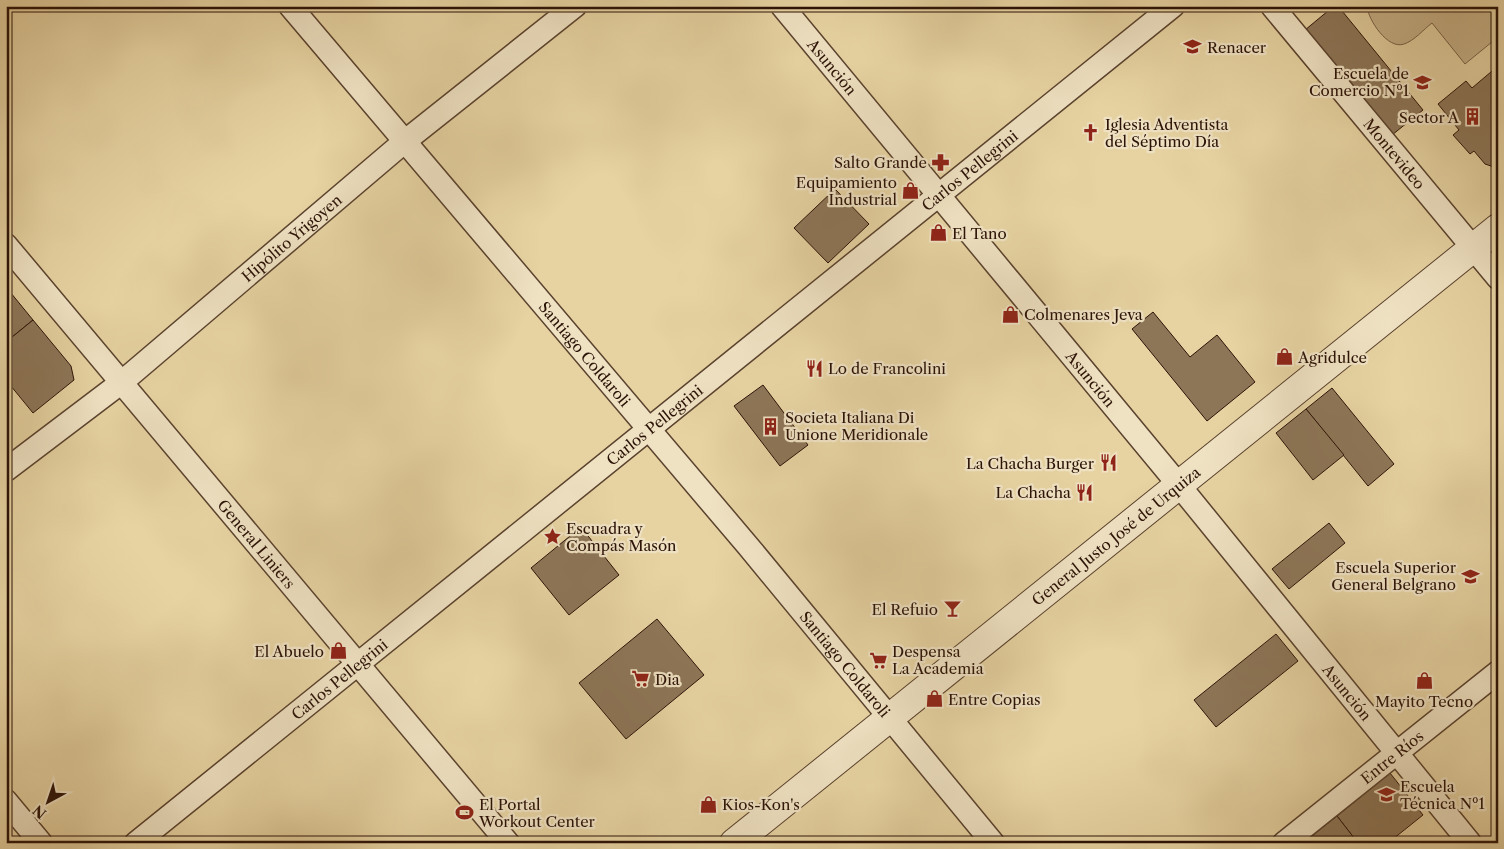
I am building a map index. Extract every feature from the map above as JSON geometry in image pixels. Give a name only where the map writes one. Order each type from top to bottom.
[{"type":"street","name":"Santiago Coldaroli","points":[[290,6],[649,428],[993,843]]},
{"type":"street","name":"Hipólito Yrigoyen","points":[[6,470],[122,382],[404,142],[576,6]]},
{"type":"street","name":"Asunción","points":[[782,6],[1178,484],[1395,754],[1470,843]]},
{"type":"street","name":"Carlos Pellegrini","points":[[136,843],[1173,6]]},
{"type":"street","name":"Montevideo","points":[[1272,6],[1498,278]]},
{"type":"street","name":"General Justo José de Urquiza","points":[[734,843],[888,717],[1498,228]]},
{"type":"street","name":"General Liniers","points":[[6,245],[508,843]]},
{"type":"street","name":"Entre Ríos","points":[[1284,843],[1498,672]]},
{"type":"street","points":[[6,801],[41,843]]},
{"type":"shaded area","points":[[1367,6],[1498,6],[1498,37],[1465,64],[1432,23],[1415,38],[1404,44],[1392,43],[1375,26]]},
{"type":"building","points":[[1334,6],[1338,6],[1423,110],[1392,135],[1305,30]]},
{"type":"building","name":"Sector A","points":[[1498,66],[1498,164],[1494,167],[1485,164],[1474,151],[1470,154],[1453,135],[1459,130],[1438,104],[1466,81],[1472,88]]},
{"type":"building","points":[[835,189],[869,224],[828,263],[794,228]]},
{"type":"building","points":[[6,287],[33,320],[6,342]]},
{"type":"building","points":[[1153,312],[1190,357],[1217,335],[1255,382],[1207,421],[1132,329]]},
{"type":"building","points":[[33,320],[71,366],[74,380],[33,413],[6,380],[6,342]]},
{"type":"building","name":"Societa Italiana Di Unione Meridionale","points":[[763,385],[808,445],[780,466],[734,406]]},
{"type":"building","points":[[1332,388],[1394,464],[1368,486],[1306,409]]},
{"type":"building","points":[[1306,409],[1344,455],[1313,480],[1276,433]]},
{"type":"building","points":[[1329,523],[1345,543],[1289,589],[1272,569]]},
{"type":"building","points":[[581,527],[619,575],[569,615],[531,568]]},
{"type":"building","name":"Dia","points":[[657,619],[704,675],[626,739],[579,683]]},
{"type":"building","points":[[1276,634],[1298,661],[1216,727],[1194,700]]},
{"type":"building","name":"Escuela Técnica Nº1","points":[[1390,773],[1423,815],[1388,843],[1358,843],[1337,816]]},
{"type":"building","points":[[1337,816],[1358,843],[1304,843],[1313,835]]},
{"type":"place","name":"Renacer","points":[[1193,47]]},
{"type":"place","name":"Escuela de Comercio Nº1","points":[[1423,82]]},
{"type":"place","name":"Sector A","points":[[1473,117]]},
{"type":"place","name":"Iglesia Adventista del Séptimo Día","points":[[1091,133]]},
{"type":"place","name":"Salto Grande","points":[[941,162]]},
{"type":"place","name":"Equipamiento Industrial","points":[[911,191]]},
{"type":"place","name":"El Tano","points":[[938,233]]},
{"type":"place","name":"Colmenares Jeva","points":[[1010,314]]},
{"type":"place","name":"Agridulce","points":[[1284,357]]},
{"type":"place","name":"Lo de Francolini","points":[[814,368]]},
{"type":"place","name":"Societa Italiana Di Unione Meridionale","points":[[771,426]]},
{"type":"place","name":"La Chacha Burger","points":[[1108,463]]},
{"type":"place","name":"La Chacha","points":[[1085,492]]},
{"type":"place","name":"Escuadra y Compás Masón","points":[[552,537]]},
{"type":"place","name":"Escuela Superior General Belgrano","points":[[1470,576]]},
{"type":"place","name":"El Refuio","points":[[952,609]]},
{"type":"place","name":"El Abuelo","points":[[338,651]]},
{"type":"place","name":"Despensa La Academia","points":[[878,660]]},
{"type":"place","name":"Dia","points":[[641,679]]},
{"type":"place","name":"Mayito Tecno","points":[[1424,680]]},
{"type":"place","name":"Entre Copias","points":[[934,699]]},
{"type":"place","name":"Escuela Técnica Nº1","points":[[1386,795]]},
{"type":"place","name":"Kios-Kon's","points":[[708,804]]},
{"type":"place","name":"El Portal Workout Center","points":[[465,813]]}]
